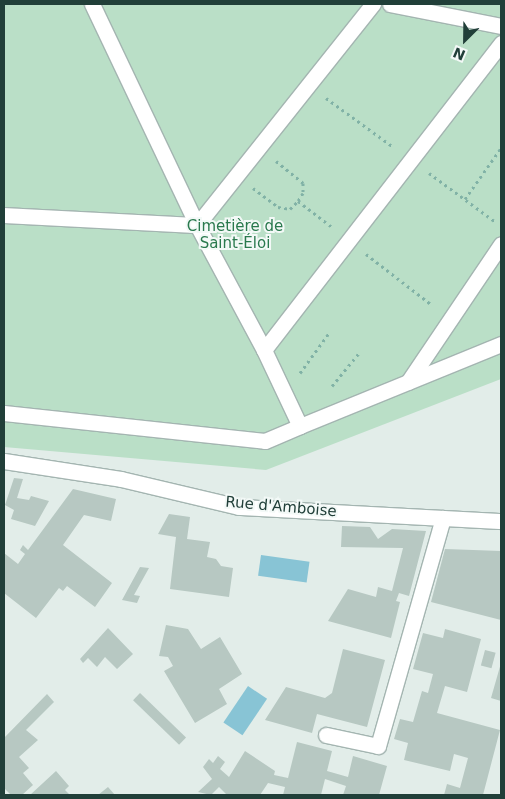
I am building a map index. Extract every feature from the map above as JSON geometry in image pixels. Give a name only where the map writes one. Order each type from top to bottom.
[{"type":"street","points":[[92,4],[197,226],[264,350],[300,426]]},
{"type":"street","points":[[197,226],[373,4]]},
{"type":"street","points":[[390,4],[501,26]]},
{"type":"street","points":[[264,350],[501,43]]},
{"type":"street","points":[[4,215],[197,226]]},
{"type":"street","points":[[408,382],[501,244]]},
{"type":"street","points":[[4,413],[265,441],[501,344]]},
{"type":"street","name":"Rue d'Amboise","points":[[4,461],[121,478],[239,507],[501,521]]},
{"type":"street","points":[[326,735],[378,746],[443,518]]},
{"type":"path","points":[[259,148],[303,183],[303,193],[298,201]]},
{"type":"path","points":[[465,199],[501,148]]},
{"type":"path","points":[[285,394],[329,333]]},
{"type":"green space","name":"Cimetière de Saint-Éloi","points":[[4,4],[501,4],[501,379],[266,470],[4,447]]},
{"type":"water","points":[[261,555],[310,562],[307,583],[258,576]]},
{"type":"water","points":[[248,686],[267,699],[242,735],[223,722]]},
{"type":"building","points":[[14,478],[23,479],[17,498],[29,500],[31,496],[49,501],[35,526],[11,519],[14,510],[5,505]]},
{"type":"building","points":[[73,489],[116,499],[111,521],[84,515],[63,545],[112,583],[95,607],[67,586],[63,591],[59,588],[36,618],[4,593],[4,553],[18,564],[25,554],[20,550],[23,545],[28,550]]},
{"type":"building","points":[[169,514],[190,517],[187,539],[210,542],[207,557],[216,559],[221,566],[233,568],[229,597],[170,589],[176,537],[158,534]]},
{"type":"building","points":[[342,526],[370,527],[378,539],[392,529],[426,531],[409,596],[399,593],[396,601],[400,602],[391,638],[328,621],[348,589],[376,597],[378,587],[392,591],[403,548],[341,547]]},
{"type":"building","points":[[445,549],[501,551],[501,620],[431,602]]},
{"type":"building","points":[[140,567],[149,568],[134,595],[140,596],[137,603],[122,600]]},
{"type":"building","points":[[166,625],[188,629],[201,649],[220,637],[242,674],[219,689],[227,704],[195,723],[164,671],[173,666],[168,657],[159,656]]},
{"type":"building","points":[[108,628],[133,654],[117,669],[105,657],[97,667],[88,658],[83,663],[80,659]]},
{"type":"building","points":[[445,629],[481,639],[467,692],[445,686],[437,713],[500,730],[483,795],[444,795],[447,784],[460,788],[468,758],[454,754],[450,771],[404,760],[408,743],[394,739],[400,719],[413,722],[422,691],[428,693],[433,674],[413,669],[423,633],[443,638]]},
{"type":"building","points":[[343,649],[385,660],[367,727],[317,714],[312,733],[265,720],[286,687],[325,698],[332,693]]},
{"type":"building","points":[[485,650],[496,653],[491,668],[481,665]]},
{"type":"building","points":[[501,663],[501,701],[491,698]]},
{"type":"building","points":[[140,693],[186,737],[179,745],[133,700]]},
{"type":"building","points":[[47,694],[54,702],[26,730],[38,740],[19,757],[29,768],[23,773],[33,785],[22,795],[11,795],[4,788],[4,738]]},
{"type":"building","points":[[297,742],[332,751],[327,771],[348,777],[353,756],[387,766],[379,795],[343,795],[346,786],[325,779],[321,795],[283,795],[285,787],[268,783],[260,795],[227,795],[219,787],[211,795],[198,792],[212,779],[203,767],[209,759],[213,763],[218,756],[225,762],[220,769],[229,777],[245,751],[275,771],[274,775],[288,778]]},
{"type":"building","points":[[56,771],[69,786],[65,790],[70,795],[30,795]]},
{"type":"building","points":[[108,787],[115,795],[98,795]]}]
